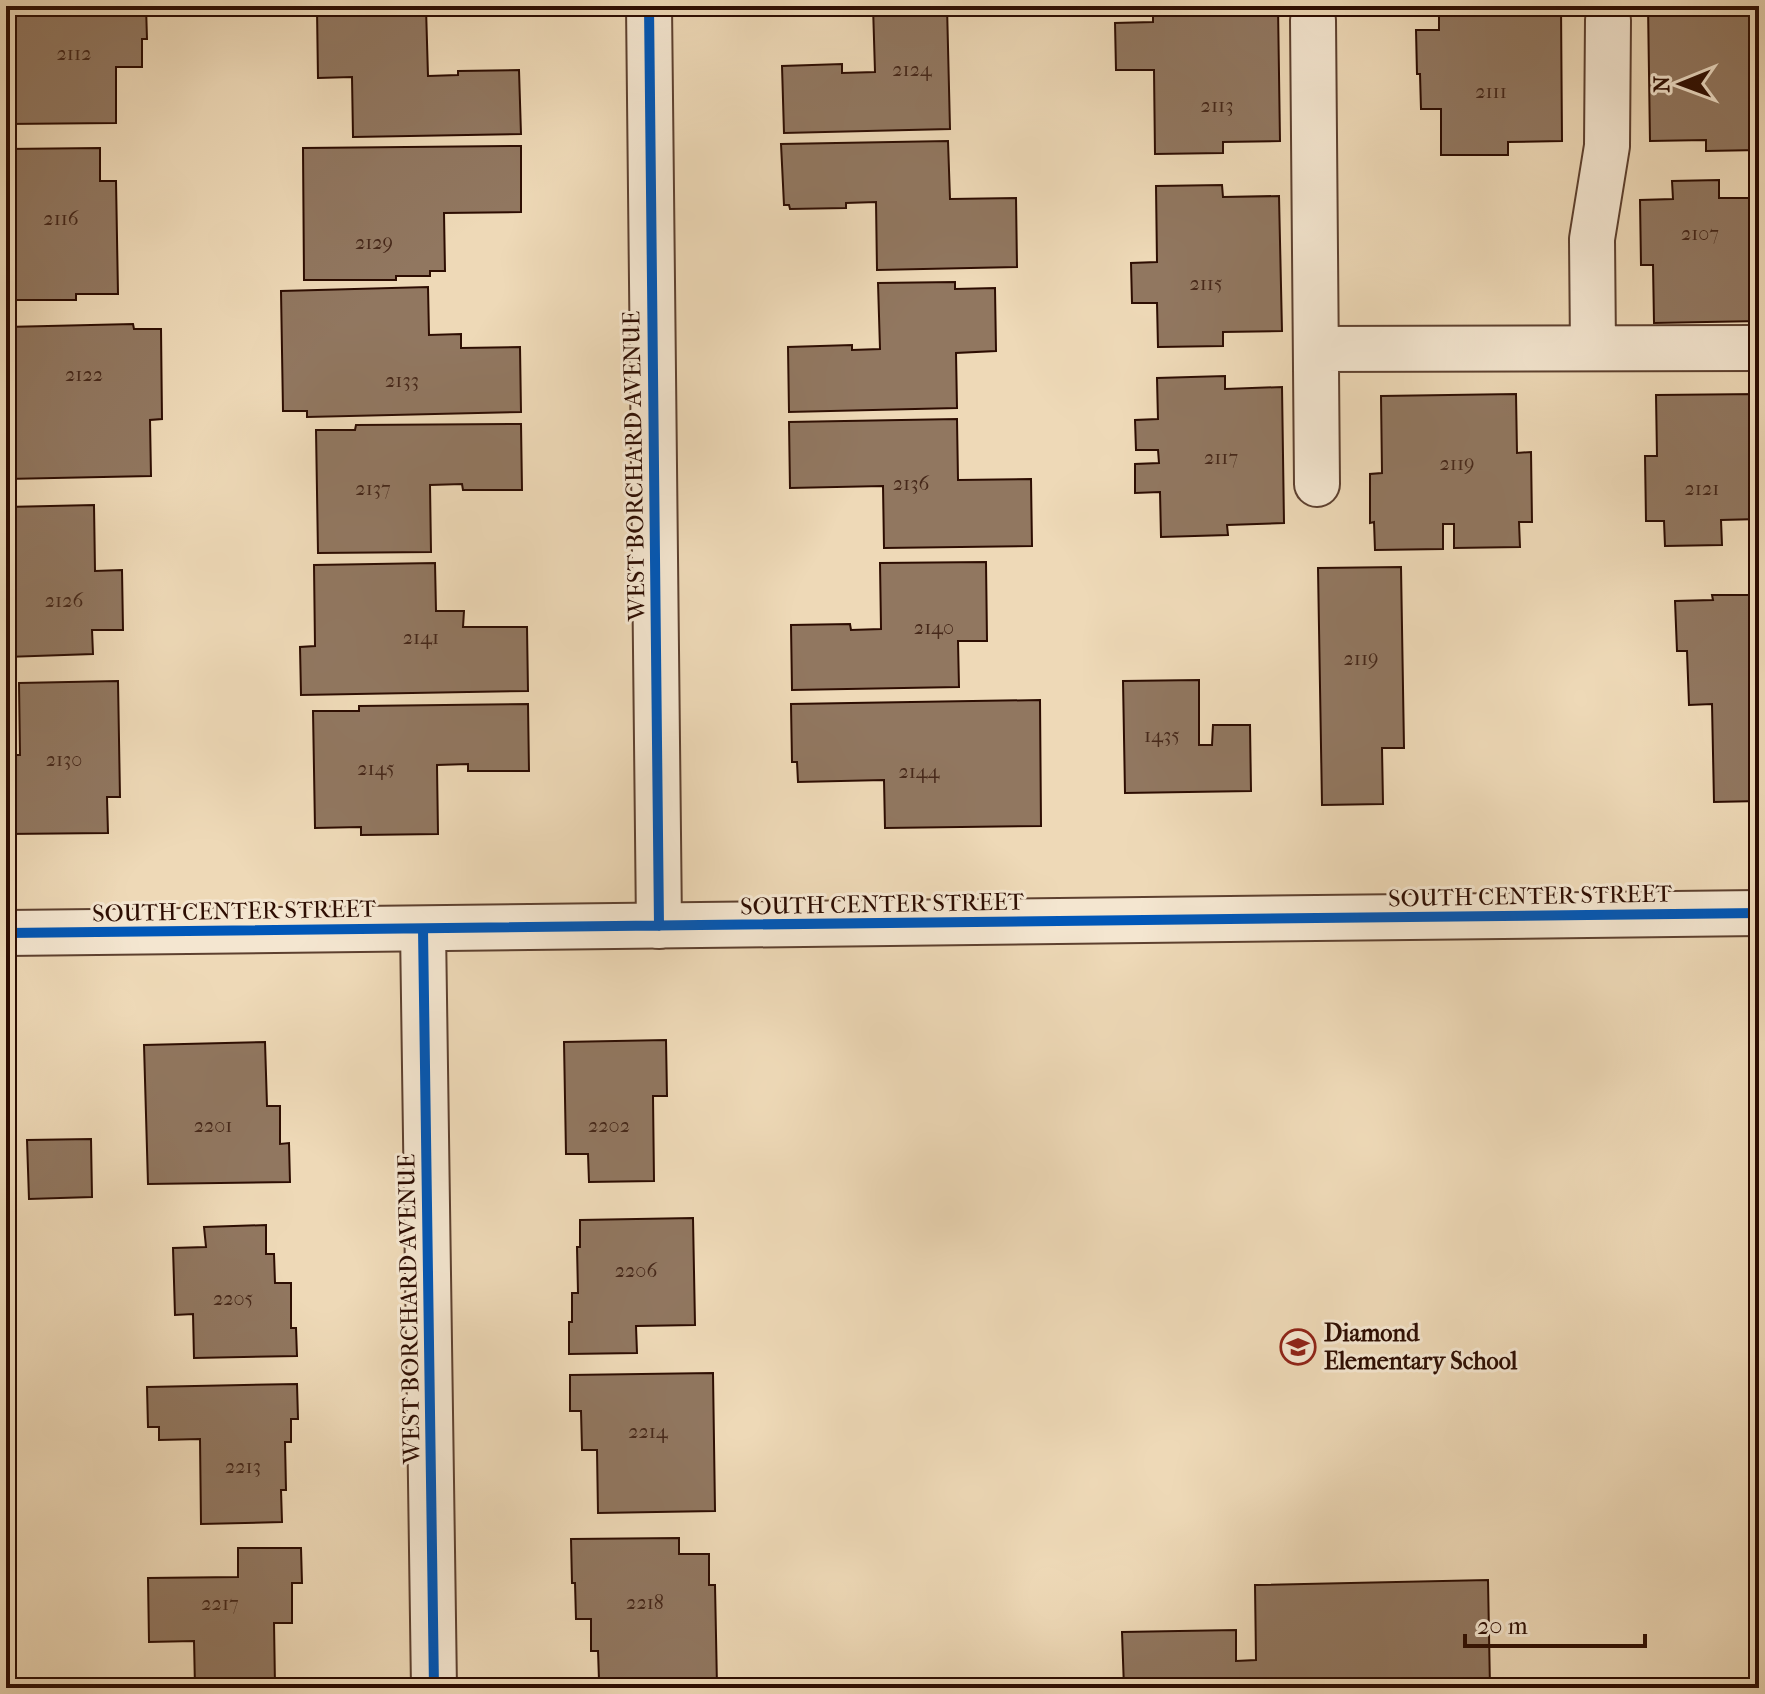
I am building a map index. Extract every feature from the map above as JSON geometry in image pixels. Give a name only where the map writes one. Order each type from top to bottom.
[{"type":"street","name":"WEST BORCHARD AVENUE","points":[[649,6],[659,926]]},
{"type":"street","points":[[1313,20],[1317,484]]},
{"type":"street","points":[[1593,348],[1592,239],[1607,146],[1608,20]]},
{"type":"street","points":[[1316,349],[1759,348]]},
{"type":"street","name":"SOUTH CENTER STREET","points":[[6,933],[1759,913]]},
{"type":"street","name":"WEST BORCHARD AVENUE","points":[[423,929],[434,1688]]},
{"type":"building","points":[[6,6],[146,6],[147,39],[142,39],[142,67],[116,67],[116,123],[6,124]]},
{"type":"building","points":[[873,6],[947,6],[950,129],[784,133],[782,66],[842,64],[842,73],[875,72]]},
{"type":"building","points":[[1153,6],[1278,6],[1280,141],[1223,142],[1223,153],[1155,154],[1154,70],[1116,70],[1115,23],[1153,22]]},
{"type":"building","points":[[1439,6],[1561,6],[1562,141],[1508,142],[1508,155],[1441,155],[1441,109],[1421,109],[1416,30],[1439,30]]},
{"type":"building","points":[[1648,6],[1759,6],[1759,150],[1706,151],[1706,140],[1650,141]]},
{"type":"building","points":[[426,8],[428,76],[458,75],[458,71],[519,70],[521,134],[353,137],[352,77],[318,78],[317,10]]},
{"type":"building","points":[[948,141],[950,199],[1016,198],[1017,267],[877,270],[876,202],[846,203],[846,208],[790,209],[789,205],[784,205],[781,144]]},
{"type":"building","points":[[521,146],[521,212],[444,213],[445,271],[430,271],[430,276],[396,276],[396,280],[304,280],[303,148]]},
{"type":"building","points":[[100,148],[100,181],[116,181],[118,294],[76,294],[76,300],[14,300],[13,255],[6,255],[6,149]]},
{"type":"building","points":[[1719,180],[1719,198],[1759,198],[1759,321],[1654,323],[1653,265],[1641,265],[1640,200],[1673,199],[1672,181]]},
{"type":"building","points":[[1222,185],[1223,197],[1279,196],[1282,331],[1223,332],[1223,346],[1158,347],[1157,303],[1132,303],[1131,263],[1157,262],[1156,186]]},
{"type":"building","points":[[955,282],[955,289],[995,288],[996,351],[956,353],[957,408],[789,412],[788,347],[852,345],[852,350],[880,349],[878,283]]},
{"type":"building","points":[[428,287],[429,335],[461,334],[461,348],[520,347],[521,412],[307,417],[307,411],[283,411],[281,291]]},
{"type":"building","points":[[133,324],[134,329],[161,329],[162,419],[150,420],[151,476],[6,479],[6,327]]},
{"type":"building","points":[[1225,376],[1225,389],[1282,387],[1284,523],[1227,525],[1228,535],[1161,537],[1160,492],[1135,493],[1135,464],[1159,463],[1158,450],[1136,450],[1135,420],[1158,419],[1157,378]]},
{"type":"building","points":[[1516,394],[1517,453],[1531,452],[1532,522],[1519,522],[1520,547],[1454,548],[1454,524],[1443,524],[1443,549],[1375,550],[1374,522],[1370,523],[1370,474],[1382,473],[1381,396]]},
{"type":"building","points":[[1759,394],[1759,519],[1721,520],[1722,545],[1665,546],[1664,521],[1646,521],[1645,456],[1657,456],[1656,395]]},
{"type":"building","points":[[957,419],[958,480],[1031,479],[1032,546],[884,548],[883,486],[790,488],[789,422]]},
{"type":"building","points":[[521,424],[522,490],[463,490],[462,484],[430,485],[431,552],[318,553],[316,430],[355,430],[356,425]]},
{"type":"building","points":[[94,505],[95,571],[122,570],[123,630],[92,630],[93,654],[6,657],[6,507]]},
{"type":"building","points":[[986,562],[987,641],[958,641],[959,687],[792,690],[791,625],[850,624],[851,630],[881,629],[880,563]]},
{"type":"building","points":[[435,563],[436,611],[464,611],[463,627],[527,627],[528,691],[301,695],[300,647],[315,646],[314,565]]},
{"type":"building","points":[[1401,567],[1404,748],[1382,748],[1383,804],[1322,805],[1318,568]]},
{"type":"building","points":[[1712,595],[1759,595],[1759,801],[1714,802],[1712,704],[1689,705],[1687,651],[1677,651],[1675,601],[1713,600]]},
{"type":"building","points":[[1199,680],[1199,745],[1212,745],[1213,725],[1250,725],[1251,791],[1125,793],[1123,681]]},
{"type":"building","points":[[118,681],[120,797],[107,797],[108,833],[6,834],[6,763],[8,755],[20,755],[19,683]]},
{"type":"building","points":[[1040,700],[1041,826],[885,828],[884,780],[798,782],[797,762],[792,762],[791,704]]},
{"type":"building","points":[[528,704],[529,771],[468,771],[468,764],[437,765],[438,834],[361,835],[361,827],[315,828],[313,711],[359,711],[359,706]]},
{"type":"building","points":[[666,1040],[667,1096],[653,1096],[654,1181],[589,1182],[588,1154],[566,1154],[564,1042]]},
{"type":"building","points":[[265,1042],[267,1106],[280,1106],[280,1144],[289,1143],[290,1182],[148,1184],[144,1045]]},
{"type":"building","points":[[91,1139],[92,1197],[29,1199],[27,1140]]},
{"type":"building","points":[[693,1218],[695,1325],[636,1326],[637,1353],[569,1354],[572,1293],[578,1293],[580,1220]]},
{"type":"building","points":[[266,1225],[266,1254],[274,1254],[275,1283],[291,1283],[291,1328],[296,1328],[297,1356],[194,1358],[193,1314],[175,1315],[173,1248],[206,1247],[204,1227]]},
{"type":"building","points":[[713,1373],[715,1511],[598,1513],[597,1450],[582,1450],[581,1411],[570,1411],[570,1375]]},
{"type":"building","points":[[297,1384],[298,1419],[291,1419],[291,1442],[285,1442],[286,1490],[281,1490],[282,1522],[201,1524],[200,1439],[159,1440],[159,1427],[148,1427],[147,1387]]},
{"type":"building","points":[[679,1538],[679,1554],[709,1554],[709,1585],[715,1585],[717,1686],[659,1687],[659,1679],[599,1680],[598,1651],[591,1651],[591,1619],[576,1619],[571,1539]]},
{"type":"building","points":[[238,1548],[301,1548],[302,1583],[292,1583],[292,1623],[274,1623],[275,1686],[195,1687],[194,1641],[149,1642],[148,1578],[238,1577]]},
{"type":"building","points":[[1488,1580],[1490,1688],[1124,1688],[1122,1632],[1236,1630],[1236,1661],[1256,1660],[1255,1585]]},
{"type":"cycle path","points":[[649,6],[659,926]]},
{"type":"cycle path","points":[[6,933],[1759,913]]},
{"type":"cycle path","points":[[423,929],[434,1688]]},
{"type":"place","name":"Diamond Elementary School","points":[[1298,1347]]}]
